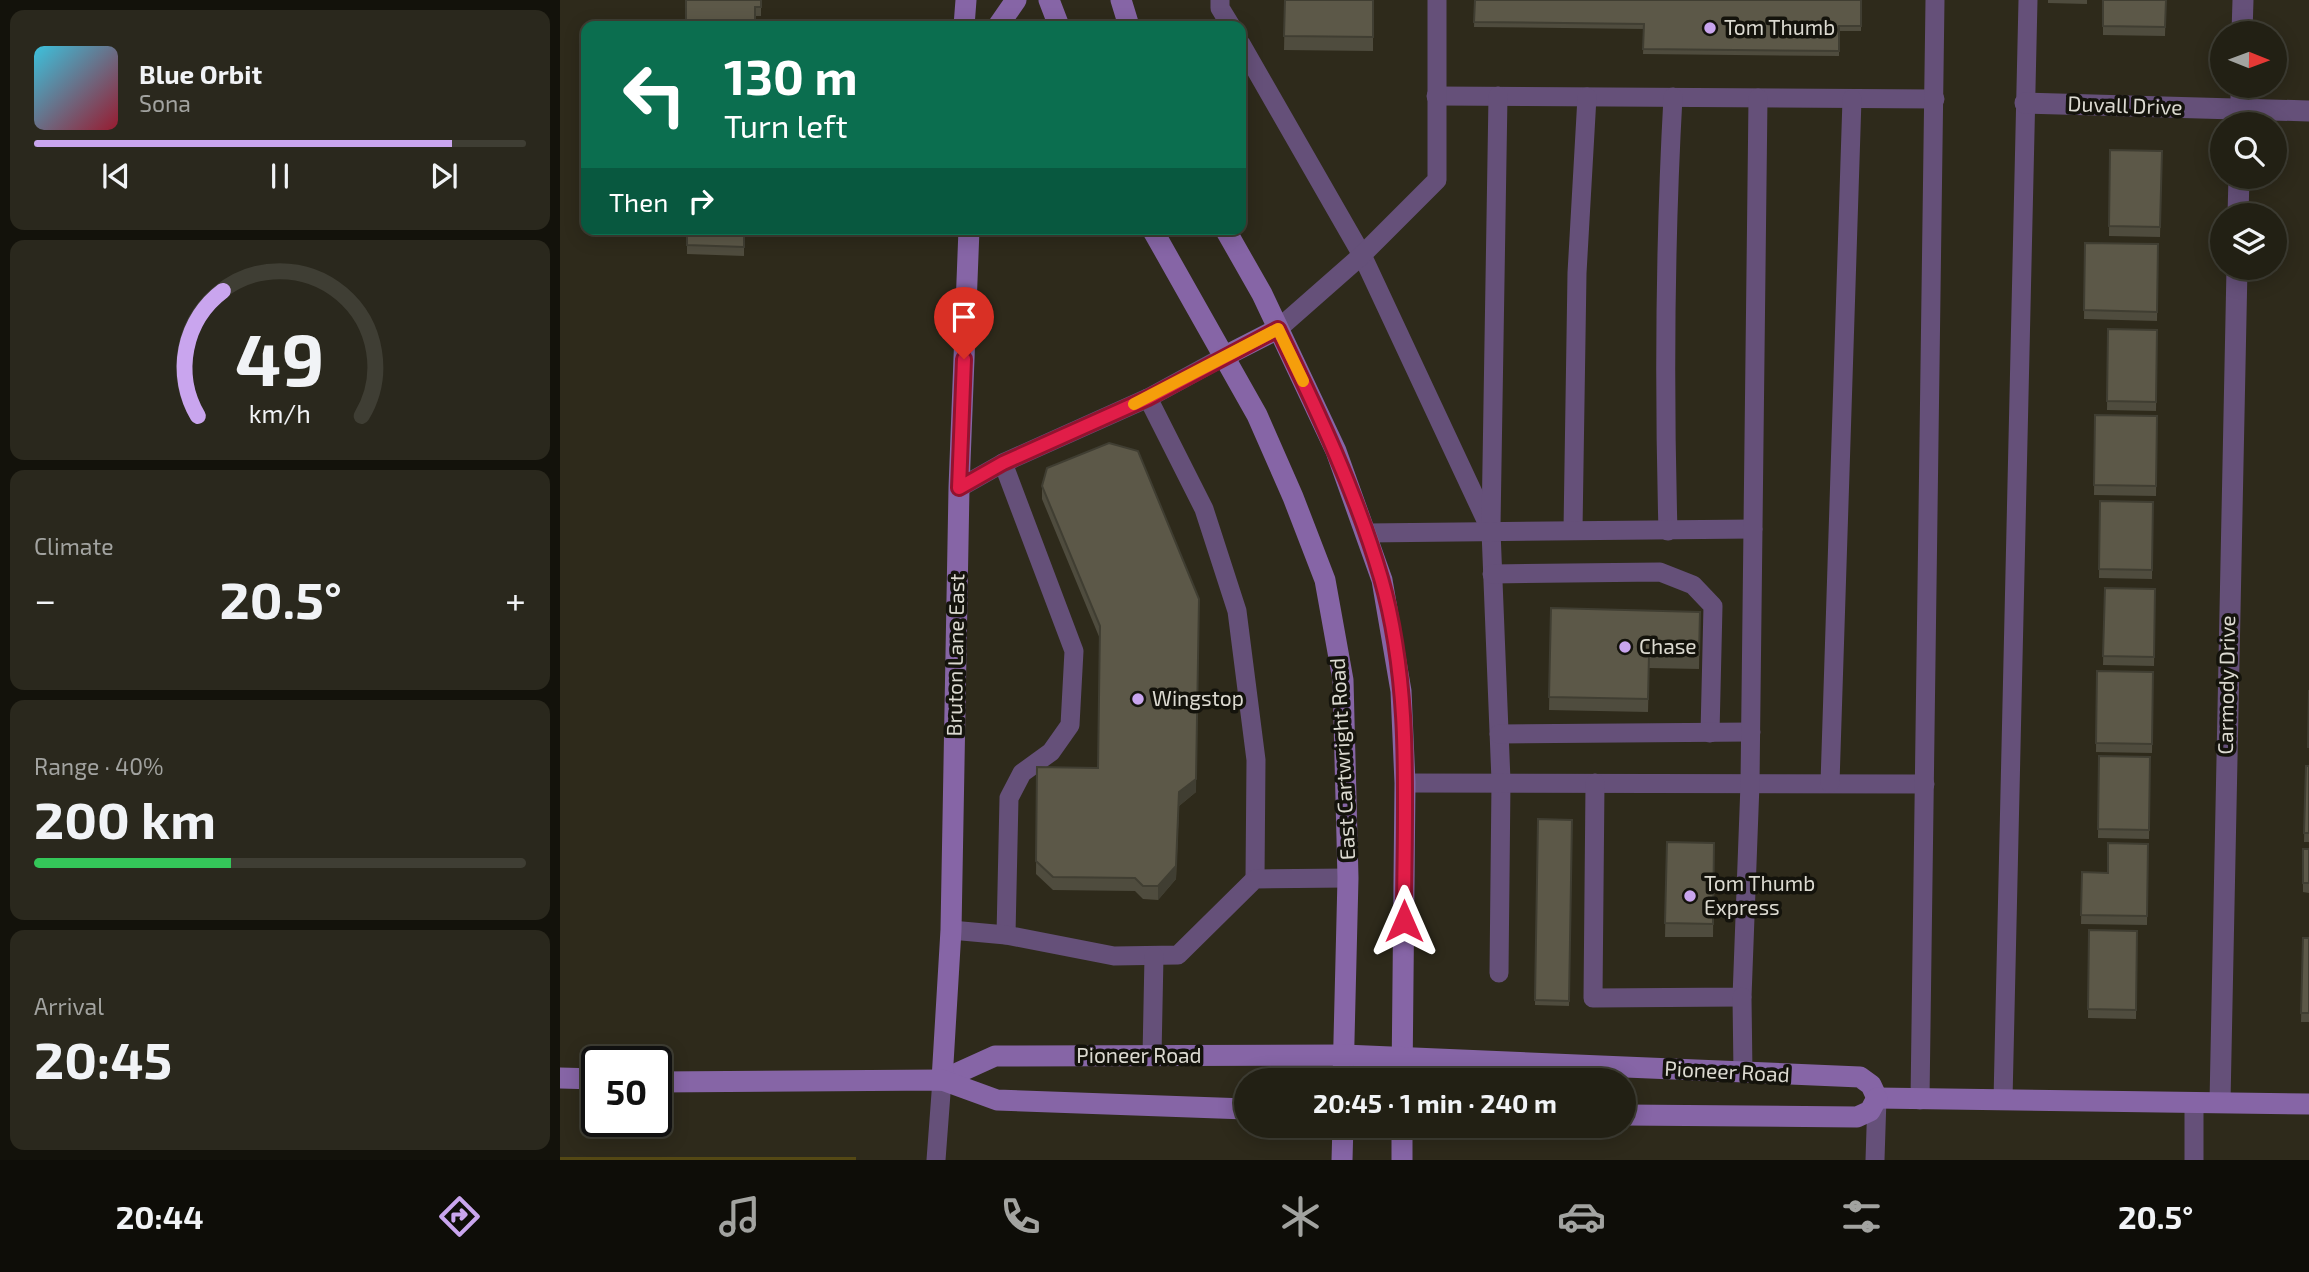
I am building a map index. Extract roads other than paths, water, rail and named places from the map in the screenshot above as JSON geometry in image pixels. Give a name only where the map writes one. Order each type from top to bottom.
[{"type":"main road","points":[[964,21],[966,0]]},
{"type":"main road","points":[[1001,21],[1016,0]]},
{"type":"main road","points":[[1049,0],[1057,21]]},
{"type":"main road","points":[[1121,0],[1127,21]]},
{"type":"main road","name":"Bruton Lane East","points":[[942,1080],[950,930],[959,488],[969,235]]},
{"type":"main road","name":"East Cartwright Road","points":[[1155,235],[1257,415],[1325,580],[1343,680],[1348,878],[1343,1068]]},
{"type":"main road","points":[[1228,235],[1262,294],[1336,452],[1382,580],[1401,691],[1405,783],[1403,1068]]},
{"type":"main road","points":[[1225,356],[1278,329]]},
{"type":"main road","name":"Pioneer Road","points":[[942,1080],[995,1056],[1344,1055],[1860,1077],[1871,1085],[1877,1098],[1870,1111],[1857,1117],[1636,1115]]},
{"type":"main road","points":[[560,1078],[581,1079]]},
{"type":"main road","name":"Pioneer Road","points":[[672,1082],[942,1080],[997,1100],[1234,1108]]},
{"type":"main road","points":[[1877,1098],[2309,1104]]},
{"type":"main road","points":[[1342,1160],[1343,1138]]},
{"type":"main road","points":[[1402,1138],[1402,1160]]},
{"type":"street","points":[[2242,21],[2243,0]]},
{"type":"street","name":"Duvall Drive","points":[[2025,103],[2210,115]]},
{"type":"street","name":"Duvall Drive","points":[[2287,113],[2309,111]]},
{"type":"street","name":"Carmody Drive","points":[[2220,1102],[2237,280]]},
{"type":"lane","points":[[1220,0],[1220,8],[1228,21]]},
{"type":"lane","points":[[1278,329],[1362,255],[1437,180],[1437,0]]},
{"type":"lane","points":[[1920,1100],[1935,0]]},
{"type":"lane","points":[[2003,1100],[2028,0]]},
{"type":"lane","points":[[1246,53],[1362,255],[1490,531]]},
{"type":"lane","points":[[1436,96],[1935,99]]},
{"type":"lane","points":[[1498,96],[1490,531],[1501,781],[1499,973]]},
{"type":"lane","points":[[1573,530],[1577,273],[1587,97]]},
{"type":"lane","points":[[1668,531],[1665,431],[1673,97]]},
{"type":"lane","points":[[1744,1073],[1742,997],[1751,732],[1758,98]]},
{"type":"lane","points":[[1830,783],[1852,99]]},
{"type":"lane","points":[[959,488],[1003,463],[1148,398],[1225,356]]},
{"type":"lane","points":[[1148,398],[1204,509],[1237,611],[1256,760],[1255,879]]},
{"type":"lane","points":[[1003,463],[1074,651],[1070,725],[1051,752],[1022,774],[1009,798],[1006,935]]},
{"type":"lane","points":[[1366,533],[1753,529]]},
{"type":"lane","points":[[1492,574],[1660,572],[1693,585],[1713,606],[1710,733]]},
{"type":"lane","points":[[1499,734],[1751,732]]},
{"type":"lane","points":[[1405,783],[1501,781],[1925,784]]},
{"type":"lane","points":[[1595,783],[1593,998],[1742,997]]},
{"type":"lane","points":[[950,930],[1006,935],[1114,956],[1178,955],[1255,879],[1348,878]]},
{"type":"lane","points":[[1152,1056],[1154,956]]},
{"type":"lane","points":[[936,1160],[942,1080]]},
{"type":"lane","points":[[1875,1160],[1877,1098]]},
{"type":"lane","points":[[2194,1102],[2194,1160]]},
{"type":"place","name":"Tom Thumb","points":[[1710,28]]},
{"type":"place","name":"Chase","points":[[1625,647]]},
{"type":"place","name":"Wingstop","points":[[1138,699]]},
{"type":"place","name":"Tom Thumb Express","points":[[1690,896]]}]
